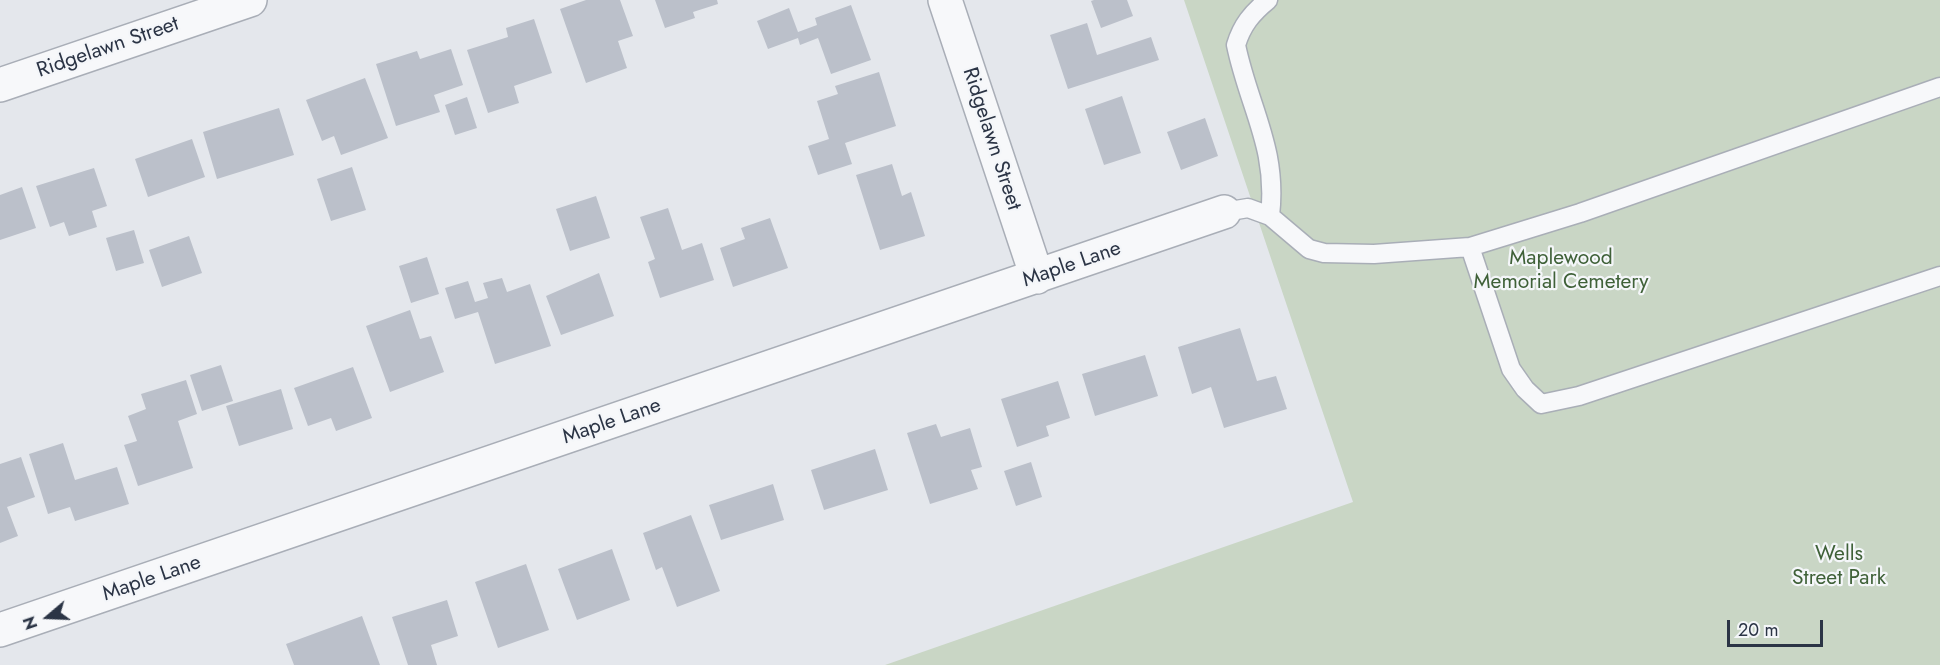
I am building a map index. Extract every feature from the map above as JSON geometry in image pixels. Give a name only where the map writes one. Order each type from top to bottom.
[{"type":"street","name":"Ridgelawn Street","points":[[0,85],[250,0]]},
{"type":"street","name":"Ridgelawn Street","points":[[945,0],[1037,277]]},
{"type":"street","name":"Maple Lane","points":[[0,630],[1224,212]]},
{"type":"lane","points":[[1268,0],[1252,14],[1241,29],[1236,45],[1267,143],[1272,170],[1270,216]]},
{"type":"lane","points":[[1224,212],[1248,208],[1270,216],[1309,249],[1324,253],[1374,254],[1470,247],[1580,213],[1940,87]]},
{"type":"lane","points":[[1470,247],[1510,369],[1525,389],[1541,404],[1579,396],[1940,276]]},
{"type":"green space","name":"Maplewood Memorial Cemetery","points":[[1184,0],[1940,0],[1940,665],[885,665],[1353,502]]},
{"type":"building","points":[[586,0],[620,0],[633,36],[618,41],[627,68],[586,83],[560,9]]},
{"type":"building","points":[[655,0],[717,0],[718,4],[693,12],[695,18],[665,28]]},
{"type":"building","points":[[1127,0],[1133,16],[1101,28],[1091,1]]},
{"type":"building","points":[[851,5],[871,60],[831,74],[818,38],[800,45],[798,38],[768,49],[757,21],[789,8],[798,32],[817,25],[815,18]]},
{"type":"building","points":[[534,19],[552,73],[514,86],[519,103],[488,113],[467,50],[508,37],[506,28]]},
{"type":"building","points":[[1087,23],[1097,55],[1151,37],[1159,60],[1068,89],[1050,35]]},
{"type":"building","points":[[451,49],[463,85],[434,95],[440,112],[396,126],[376,64],[417,51],[420,59]]},
{"type":"building","points":[[879,72],[896,126],[845,143],[852,164],[818,175],[808,146],[829,139],[817,101],[838,94],[835,86]]},
{"type":"building","points":[[365,78],[388,138],[341,155],[334,136],[322,141],[306,100]]},
{"type":"building","points":[[1122,96],[1141,153],[1104,165],[1085,109]]},
{"type":"building","points":[[467,97],[477,128],[455,135],[445,105]]},
{"type":"building","points":[[279,108],[294,155],[217,179],[203,132]]},
{"type":"building","points":[[1205,118],[1218,156],[1181,170],[1167,132]]},
{"type":"building","points":[[192,139],[205,177],[148,197],[135,159]]},
{"type":"building","points":[[892,164],[902,196],[911,192],[925,236],[880,250],[856,175]]},
{"type":"building","points":[[352,167],[366,210],[331,221],[317,179]]},
{"type":"building","points":[[94,168],[107,206],[92,211],[97,227],[69,236],[64,222],[50,227],[36,186]]},
{"type":"building","points":[[22,187],[36,228],[0,240],[0,195]]},
{"type":"building","points":[[596,196],[610,238],[570,251],[556,209]]},
{"type":"building","points":[[668,208],[682,250],[702,243],[714,280],[660,298],[648,262],[655,259],[640,217]]},
{"type":"building","points":[[770,218],[788,268],[733,287],[720,248],[745,239],[741,228]]},
{"type":"building","points":[[134,230],[144,263],[116,271],[106,238]]},
{"type":"building","points":[[189,236],[202,273],[162,287],[149,250]]},
{"type":"building","points":[[427,257],[439,294],[411,303],[399,266]]},
{"type":"building","points":[[599,273],[614,316],[561,335],[546,296]]},
{"type":"building","points":[[502,278],[507,292],[530,284],[551,346],[495,364],[478,312],[455,319],[445,288],[468,281],[475,302],[488,298],[483,283]]},
{"type":"building","points":[[410,310],[420,339],[431,336],[444,372],[390,392],[366,326]]},
{"type":"building","points":[[1240,328],[1257,381],[1276,376],[1287,409],[1224,428],[1211,387],[1192,394],[1178,347]]},
{"type":"building","points":[[1145,355],[1158,396],[1095,416],[1082,374]]},
{"type":"building","points":[[221,365],[233,401],[202,411],[190,375]]},
{"type":"building","points":[[353,367],[372,418],[336,431],[331,418],[308,426],[294,388]]},
{"type":"building","points":[[186,380],[197,414],[178,421],[193,468],[138,486],[124,445],[137,441],[128,416],[146,409],[141,394]]},
{"type":"building","points":[[1058,381],[1070,418],[1046,426],[1049,436],[1017,447],[1001,399]]},
{"type":"building","points":[[281,389],[293,429],[239,446],[226,406]]},
{"type":"building","points":[[936,424],[941,437],[970,428],[982,467],[971,470],[978,489],[930,504],[907,433]]},
{"type":"building","points":[[63,443],[75,480],[117,467],[129,504],[75,521],[70,507],[48,514],[29,454]]},
{"type":"building","points":[[875,449],[888,490],[824,510],[811,470]]},
{"type":"building","points":[[21,457],[35,497],[7,507],[18,536],[0,543],[0,464]]},
{"type":"building","points":[[1031,462],[1042,497],[1016,506],[1004,471]]},
{"type":"building","points":[[773,484],[784,520],[721,540],[709,505]]},
{"type":"building","points":[[691,515],[720,591],[677,607],[662,567],[656,570],[643,533]]},
{"type":"building","points":[[612,549],[630,600],[577,620],[558,569]]},
{"type":"building","points":[[526,564],[549,630],[498,648],[475,582]]},
{"type":"building","points":[[447,600],[458,636],[431,645],[437,665],[408,665],[392,617]]},
{"type":"building","points":[[362,616],[380,665],[294,665],[286,644]]},
{"type":"park label","name":"Wells Street Park","points":[[1839,567]]}]
